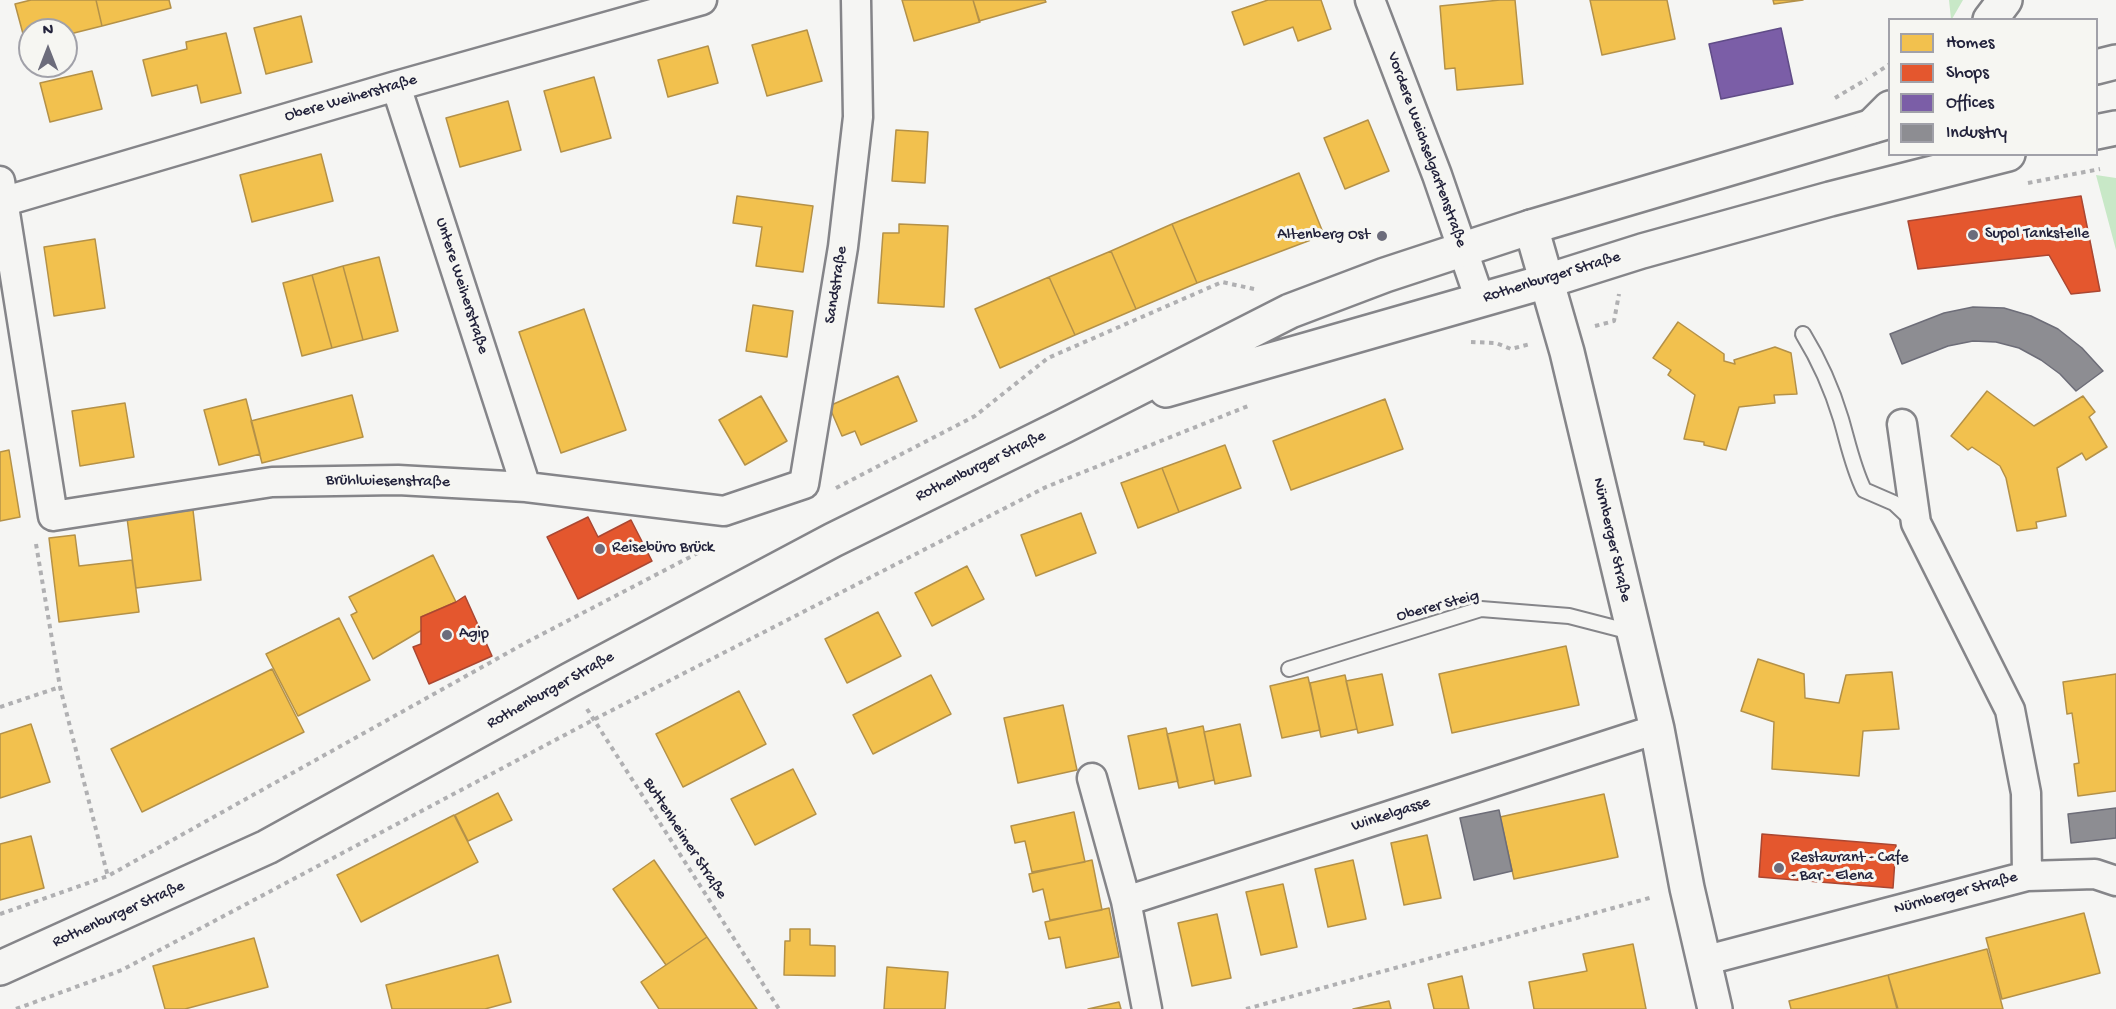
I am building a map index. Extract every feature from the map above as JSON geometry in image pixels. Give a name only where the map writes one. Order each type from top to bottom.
[{"type":"main road","points":[[1992,18],[2005,0]]},
{"type":"main road","points":[[2098,67],[2116,62]]},
{"type":"main road","name":"Rothenburger Straße","points":[[0,968],[267,847],[570,680],[833,540],[1290,311],[1385,275],[1531,227],[1884,118]]},
{"type":"main road","points":[[2098,132],[2116,128]]},
{"type":"main road","name":"Rothenburger Straße","points":[[1098,409],[1300,353],[1642,251],[1830,199],[2000,156]]},
{"type":"main road","name":"Nürnberger Straße","points":[[1531,227],[1561,335],[1657,729],[1687,888],[1714,1009]]},
{"type":"street","name":"Obere Weiherstraße","points":[[1,191],[396,86],[702,0]]},
{"type":"street","name":"Sandstraße","points":[[724,512],[804,484],[843,247],[858,117],[856,0]]},
{"type":"street","name":"Vordere Weichselgartenstraße","points":[[1370,0],[1437,175],[1480,300]]},
{"type":"street","name":"Untere Weiherstraße","points":[[396,86],[526,487]]},
{"type":"street","points":[[1,191],[53,516]]},
{"type":"street","name":"Nürnberger Straße","points":[[1703,961],[2027,876],[2026,793],[2010,710],[1916,524],[1902,424]]},
{"type":"street","name":"Brühlwiesenstraße","points":[[53,516],[272,482],[399,480],[526,487],[724,512]]},
{"type":"street","name":"Winkelgasse","points":[[1126,901],[1657,729]]},
{"type":"street","points":[[1092,777],[1126,901],[1147,1009]]},
{"type":"street","points":[[2027,876],[2095,874],[2116,882]]},
{"type":"lane","points":[[1803,334],[1817,356],[1840,417],[1856,474],[1864,490],[1894,503],[1916,524]]},
{"type":"lane","name":"Oberer Steig","points":[[1289,669],[1481,609],[1569,616],[1634,633]]},
{"type":"path","points":[[826,493],[975,416],[1048,358],[1222,282],[1262,291]]},
{"type":"path","points":[[1464,343],[1496,343],[1511,349],[1614,321],[1621,287]]},
{"type":"path","points":[[16,1009],[122,970],[593,720],[1046,488],[1257,402]]},
{"type":"path","points":[[53,516],[34,532],[60,687],[120,915]]},
{"type":"path","points":[[0,914],[108,876],[526,642],[722,540]]},
{"type":"path","name":"Buttenheimer Straße","points":[[570,680],[593,720],[779,1009]]},
{"type":"path","points":[[0,706],[60,687]]},
{"type":"path","points":[[1246,1009],[1687,888]]},
{"type":"green space","points":[[1949,0],[1963,0],[1953,18]]},
{"type":"green space","points":[[2096,175],[2116,178],[2116,250]]},
{"type":"building: Homes","points":[[31,0],[96,0],[102,26],[78,32],[78,18],[19,18],[15,4]]},
{"type":"building: Homes","points":[[96,0],[169,0],[171,8],[102,26]]},
{"type":"building: Homes","points":[[902,0],[973,0],[980,22],[914,41]]},
{"type":"building: Homes","points":[[973,0],[1045,0],[1046,2],[979,21]]},
{"type":"building: Homes","points":[[1268,0],[1321,0],[1331,29],[1298,41],[1293,27],[1244,45],[1232,12]]},
{"type":"building: Homes","points":[[1515,0],[1523,84],[1457,90],[1455,68],[1445,69],[1440,6]]},
{"type":"building: Homes","points":[[1590,0],[1667,0],[1675,39],[1602,55]]},
{"type":"building: Homes","points":[[1773,0],[1803,0],[1774,4]]},
{"type":"building: Homes","points":[[301,16],[312,62],[266,74],[254,28]]},
{"type":"building: Homes","points":[[807,30],[822,81],[767,96],[752,45]]},
{"type":"building: Homes","points":[[226,33],[241,93],[201,103],[197,85],[152,96],[143,60],[187,49],[186,42]]},
{"type":"building: Homes","points":[[708,46],[718,83],[668,97],[658,60]]},
{"type":"building: Homes","points":[[92,71],[102,109],[50,122],[40,83],[62,78],[78,78],[78,74]]},
{"type":"building: Homes","points":[[594,77],[611,138],[561,152],[544,91]]},
{"type":"building: Homes","points":[[508,101],[521,150],[460,167],[446,118]]},
{"type":"building: Homes","points":[[1368,120],[1389,171],[1345,189],[1324,138]]},
{"type":"building: Homes","points":[[896,130],[928,132],[925,183],[892,181]]},
{"type":"building: Homes","points":[[321,154],[333,201],[252,222],[240,175]]},
{"type":"building: Homes","points":[[1299,173],[1324,235],[1197,283],[1172,224]]},
{"type":"building: Homes","points":[[737,196],[813,206],[803,272],[756,266],[762,227],[733,223]]},
{"type":"building: Homes","points":[[899,224],[948,226],[944,307],[878,303],[883,233],[899,233]]},
{"type":"building: Homes","points":[[1172,224],[1197,283],[1136,309],[1111,251]]},
{"type":"building: Homes","points":[[95,239],[105,308],[54,316],[44,247]]},
{"type":"building: Homes","points":[[1111,251],[1136,309],[1075,335],[1049,277]]},
{"type":"building: Homes","points":[[379,257],[398,331],[363,340],[343,266]]},
{"type":"building: Homes","points":[[343,266],[363,340],[332,348],[312,275]]},
{"type":"building: Homes","points":[[312,275],[332,348],[302,356],[283,283]]},
{"type":"building: Homes","points":[[1049,277],[1075,335],[1000,368],[975,309]]},
{"type":"building: Homes","points":[[753,305],[793,311],[787,357],[746,351]]},
{"type":"building: Homes","points":[[584,309],[626,430],[561,453],[519,332]]},
{"type":"building: Homes","points":[[1678,322],[1724,354],[1724,361],[1735,364],[1734,360],[1775,347],[1791,353],[1797,394],[1774,395],[1775,403],[1739,407],[1726,450],[1704,445],[1704,442],[1684,439],[1695,395],[1668,375],[1671,370],[1653,358]]},
{"type":"building: Homes","points":[[898,376],[917,421],[861,445],[855,431],[842,436],[829,406]]},
{"type":"building: Homes","points":[[1987,391],[2034,426],[2083,396],[2095,412],[2089,417],[2107,447],[2086,460],[2082,453],[2057,468],[2066,516],[2036,522],[2037,528],[2017,531],[2006,478],[2000,466],[1972,447],[1968,450],[1951,436]]},
{"type":"building: Homes","points":[[352,395],[363,437],[262,463],[251,421]]},
{"type":"building: Homes","points":[[761,396],[787,441],[745,465],[719,420]]},
{"type":"building: Homes","points":[[246,399],[260,454],[219,465],[204,410]]},
{"type":"building: Homes","points":[[1385,399],[1403,449],[1291,490],[1273,441]]},
{"type":"building: Homes","points":[[125,403],[134,457],[80,466],[72,411]]},
{"type":"building: Homes","points":[[1225,445],[1241,488],[1179,512],[1162,468]]},
{"type":"building: Homes","points":[[9,450],[20,517],[0,521],[0,452]]},
{"type":"building: Homes","points":[[1162,468],[1179,512],[1138,528],[1121,483]]},
{"type":"building: Homes","points":[[193,510],[201,580],[136,588],[127,518]]},
{"type":"building: Homes","points":[[1081,513],[1096,553],[1036,576],[1021,535]]},
{"type":"building: Homes","points":[[75,535],[79,566],[132,560],[139,612],[59,622],[49,538]]},
{"type":"building: Homes","points":[[433,555],[456,602],[421,617],[422,630],[373,659],[351,615],[357,612],[349,597]]},
{"type":"building: Homes","points":[[967,566],[984,599],[932,626],[915,593]]},
{"type":"building: Homes","points":[[878,612],[901,656],[847,683],[825,639]]},
{"type":"building: Homes","points":[[339,618],[370,680],[298,716],[266,654]]},
{"type":"building: Homes","points":[[1566,646],[1579,705],[1452,733],[1439,674]]},
{"type":"building: Homes","points":[[1758,659],[1804,674],[1805,698],[1839,703],[1846,675],[1892,672],[1899,729],[1863,731],[1859,776],[1772,769],[1774,722],[1741,711]]},
{"type":"building: Homes","points":[[272,669],[304,732],[142,812],[111,749]]},
{"type":"building: Homes","points":[[1382,674],[1393,725],[1358,733],[1346,681]]},
{"type":"building: Homes","points":[[2116,674],[2116,791],[2078,796],[2074,764],[2079,763],[2072,713],[2067,714],[2063,682]]},
{"type":"building: Homes","points":[[931,675],[951,714],[873,754],[853,715]]},
{"type":"building: Homes","points":[[1345,675],[1357,729],[1321,737],[1310,683]]},
{"type":"building: Homes","points":[[1308,677],[1320,730],[1282,738],[1270,686]]},
{"type":"building: Homes","points":[[739,691],[766,744],[683,787],[656,734]]},
{"type":"building: Homes","points":[[1063,705],[1077,770],[1018,783],[1004,718]]},
{"type":"building: Homes","points":[[31,724],[50,782],[0,798],[0,734]]},
{"type":"building: Homes","points":[[1240,724],[1251,776],[1215,784],[1204,732]]},
{"type":"building: Homes","points":[[1203,726],[1214,780],[1179,788],[1167,734]]},
{"type":"building: Homes","points":[[1166,728],[1178,781],[1139,789],[1128,736]]},
{"type":"building: Homes","points":[[793,769],[816,814],[755,845],[731,799]]},
{"type":"building: Homes","points":[[498,793],[512,820],[468,841],[455,815]]},
{"type":"building: Homes","points":[[1604,794],[1618,857],[1514,879],[1500,817]]},
{"type":"building: Homes","points":[[1074,812],[1085,862],[1032,872],[1025,841],[1015,843],[1011,826]]},
{"type":"building: Homes","points":[[454,815],[478,862],[361,922],[337,875]]},
{"type":"building: Homes","points":[[1427,835],[1441,898],[1404,905],[1391,843]]},
{"type":"building: Homes","points":[[31,836],[44,888],[0,900],[0,844]]},
{"type":"building: Homes","points":[[654,860],[707,937],[666,965],[613,889]]},
{"type":"building: Homes","points":[[1092,860],[1102,910],[1050,920],[1043,889],[1033,892],[1029,874]]},
{"type":"building: Homes","points":[[1353,860],[1366,919],[1328,927],[1315,869]]},
{"type":"building: Homes","points":[[1283,884],[1297,947],[1261,955],[1246,892]]},
{"type":"building: Homes","points":[[1109,908],[1119,957],[1066,968],[1060,937],[1049,939],[1045,922]]},
{"type":"building: Homes","points":[[2084,913],[2100,973],[2002,999],[1986,938]]},
{"type":"building: Homes","points":[[1217,914],[1231,978],[1192,986],[1178,923]]},
{"type":"building: Homes","points":[[790,929],[810,929],[810,945],[835,946],[835,976],[784,975],[785,941],[790,941]]},
{"type":"building: Homes","points":[[707,937],[757,1009],[659,1009],[641,982]]},
{"type":"building: Homes","points":[[254,938],[268,987],[185,1009],[165,1009],[153,966]]},
{"type":"building: Homes","points":[[1633,944],[1646,1009],[1534,1009],[1529,982],[1587,971],[1583,954]]},
{"type":"building: Homes","points":[[1987,949],[2003,1009],[1898,1009],[1888,975]]},
{"type":"building: Homes","points":[[498,955],[511,1002],[485,1009],[392,1009],[386,985]]},
{"type":"building: Homes","points":[[887,967],[948,972],[945,1009],[884,1009]]},
{"type":"building: Homes","points":[[1888,975],[1897,1009],[1791,1009],[1789,1001]]},
{"type":"building: Homes","points":[[1462,976],[1469,1009],[1434,1009],[1428,984]]},
{"type":"building: Homes","points":[[1389,1001],[1391,1009],[1353,1009]]},
{"type":"building: Homes","points":[[1119,1002],[1121,1009],[1088,1009]]},
{"type":"building: Shops","points":[[2081,196],[2100,291],[2071,294],[2049,255],[1918,269],[1908,221]]},
{"type":"building: Shops","name":"Reisebüro Brück","points":[[588,517],[598,537],[631,520],[652,561],[578,599],[547,537]]},
{"type":"building: Shops","points":[[465,596],[492,656],[429,684],[413,647],[421,644],[421,617]]},
{"type":"building: Shops","points":[[1762,834],[1896,845],[1893,888],[1759,877]]},
{"type":"building: Offices","points":[[1781,28],[1793,84],[1721,99],[1709,44]]},
{"type":"building: Industry","points":[[1973,307],[2004,308],[2031,316],[2058,329],[2082,348],[2103,371],[2076,391],[2060,374],[2019,348],[1996,342],[1973,341],[1948,346],[1902,364],[1890,334],[1944,313]]},
{"type":"building: Industry","points":[[2116,808],[2116,838],[2071,843],[2068,814]]},
{"type":"building: Industry","points":[[1499,810],[1512,871],[1474,880],[1460,818]]},
{"type":"place","name":"Supol Tankstelle","points":[[1973,235]]},
{"type":"place","name":"Altenberg Ost","points":[[1382,236]]},
{"type":"place","name":"Reisebüro Brück","points":[[600,549]]},
{"type":"place","name":"Agip","points":[[447,635]]},
{"type":"place","name":"Restaurant - Cafe - Bar - Elena","points":[[1779,868]]}]
